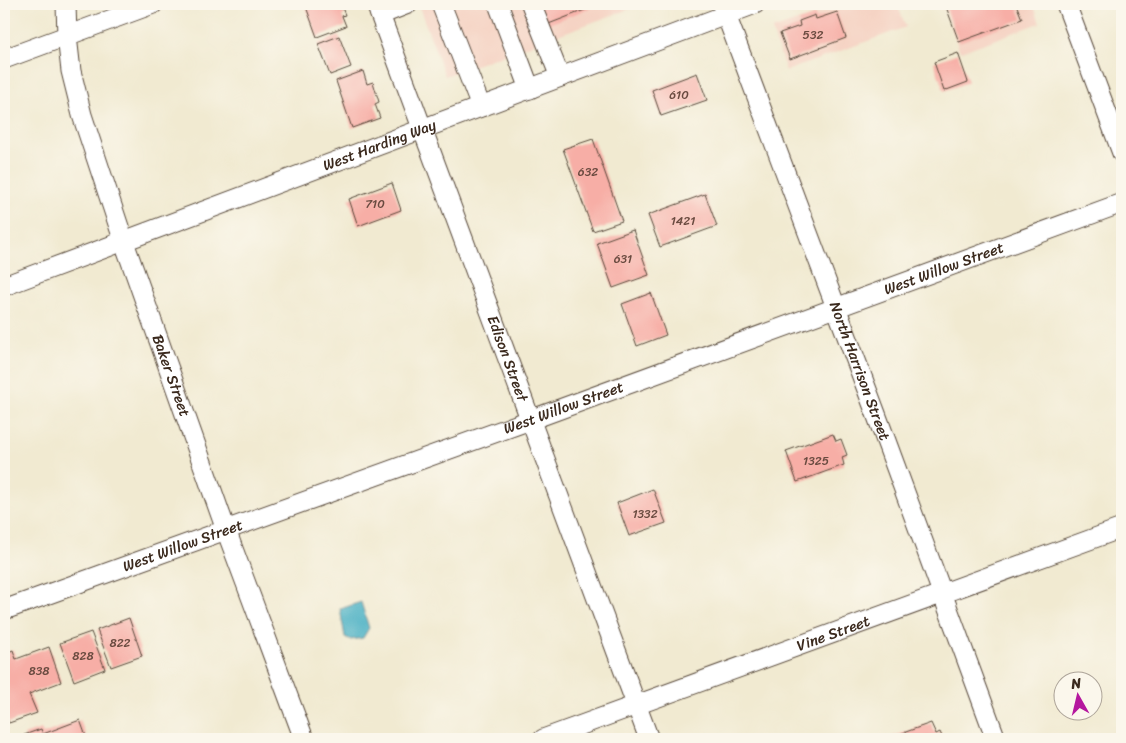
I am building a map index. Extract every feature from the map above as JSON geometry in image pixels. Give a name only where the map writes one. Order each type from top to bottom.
[{"type":"street","name":"Baker Street","points":[[66,4],[66,36],[82,115],[124,242],[226,530],[304,739]]},
{"type":"street","points":[[4,59],[153,4]]},
{"type":"street","points":[[378,9],[408,4]]},
{"type":"street","points":[[441,4],[481,107]]},
{"type":"street","points":[[498,4],[530,89]]},
{"type":"street","points":[[531,4],[560,77]]},
{"type":"street","name":"West Harding Way","points":[[4,286],[530,89],[724,9],[755,4]]},
{"type":"street","points":[[1066,4],[1122,153]]},
{"type":"street","name":"Edison Street","points":[[378,9],[649,739]]},
{"type":"street","name":"North Harrison Street","points":[[724,9],[996,739]]},
{"type":"street","name":"West Willow Street","points":[[4,610],[1122,203]]},
{"type":"street","name":"Vine Street","points":[[543,739],[1122,528]]},
{"type":"shaded area","points":[[418,4],[643,4],[445,76]]},
{"type":"shaded area","points":[[846,4],[897,4],[906,27],[786,71],[772,30]]},
{"type":"shaded area","points":[[943,4],[1033,4],[1040,23],[960,52]]},
{"type":"water","points":[[361,602],[369,628],[363,638],[351,640],[345,637],[340,609]]},
{"type":"building","points":[[305,4],[335,4],[336,7],[341,5],[345,15],[342,16],[346,26],[317,37]]},
{"type":"building","points":[[538,4],[600,4],[546,25]]},
{"type":"building","points":[[945,4],[1016,4],[1022,19],[959,42]]},
{"type":"building","points":[[837,12],[846,38],[790,59],[780,33],[800,26],[799,21],[815,15],[816,19]]},
{"type":"building","points":[[339,36],[351,67],[330,75],[318,44]]},
{"type":"building","points":[[958,53],[968,82],[944,91],[934,62]]},
{"type":"building","points":[[363,71],[367,84],[373,82],[379,102],[375,104],[380,118],[352,128],[336,81]]},
{"type":"building","points":[[697,73],[707,100],[661,116],[652,90]]},
{"type":"building","points":[[593,139],[622,221],[593,231],[563,149]]},
{"type":"building","points":[[392,183],[401,210],[358,226],[349,199]]},
{"type":"building","points":[[705,194],[717,226],[660,247],[648,215]]},
{"type":"building","points":[[633,230],[649,275],[613,288],[597,243]]},
{"type":"building","points":[[651,293],[666,335],[637,346],[622,304]]},
{"type":"building","points":[[833,434],[836,441],[841,439],[847,455],[842,457],[844,465],[797,482],[786,451]]},
{"type":"building","points":[[653,489],[666,523],[629,536],[617,503]]},
{"type":"building","points":[[129,618],[142,656],[111,667],[97,630]]},
{"type":"building","points":[[91,632],[105,669],[74,681],[60,643]]},
{"type":"building","points":[[49,647],[61,682],[29,694],[37,713],[9,723],[4,714],[4,654],[13,650],[16,659]]},
{"type":"building","points":[[80,720],[87,739],[26,739],[24,735],[41,729],[43,734]]},
{"type":"building","points":[[931,723],[936,734],[940,732],[943,739],[886,739]]}]
